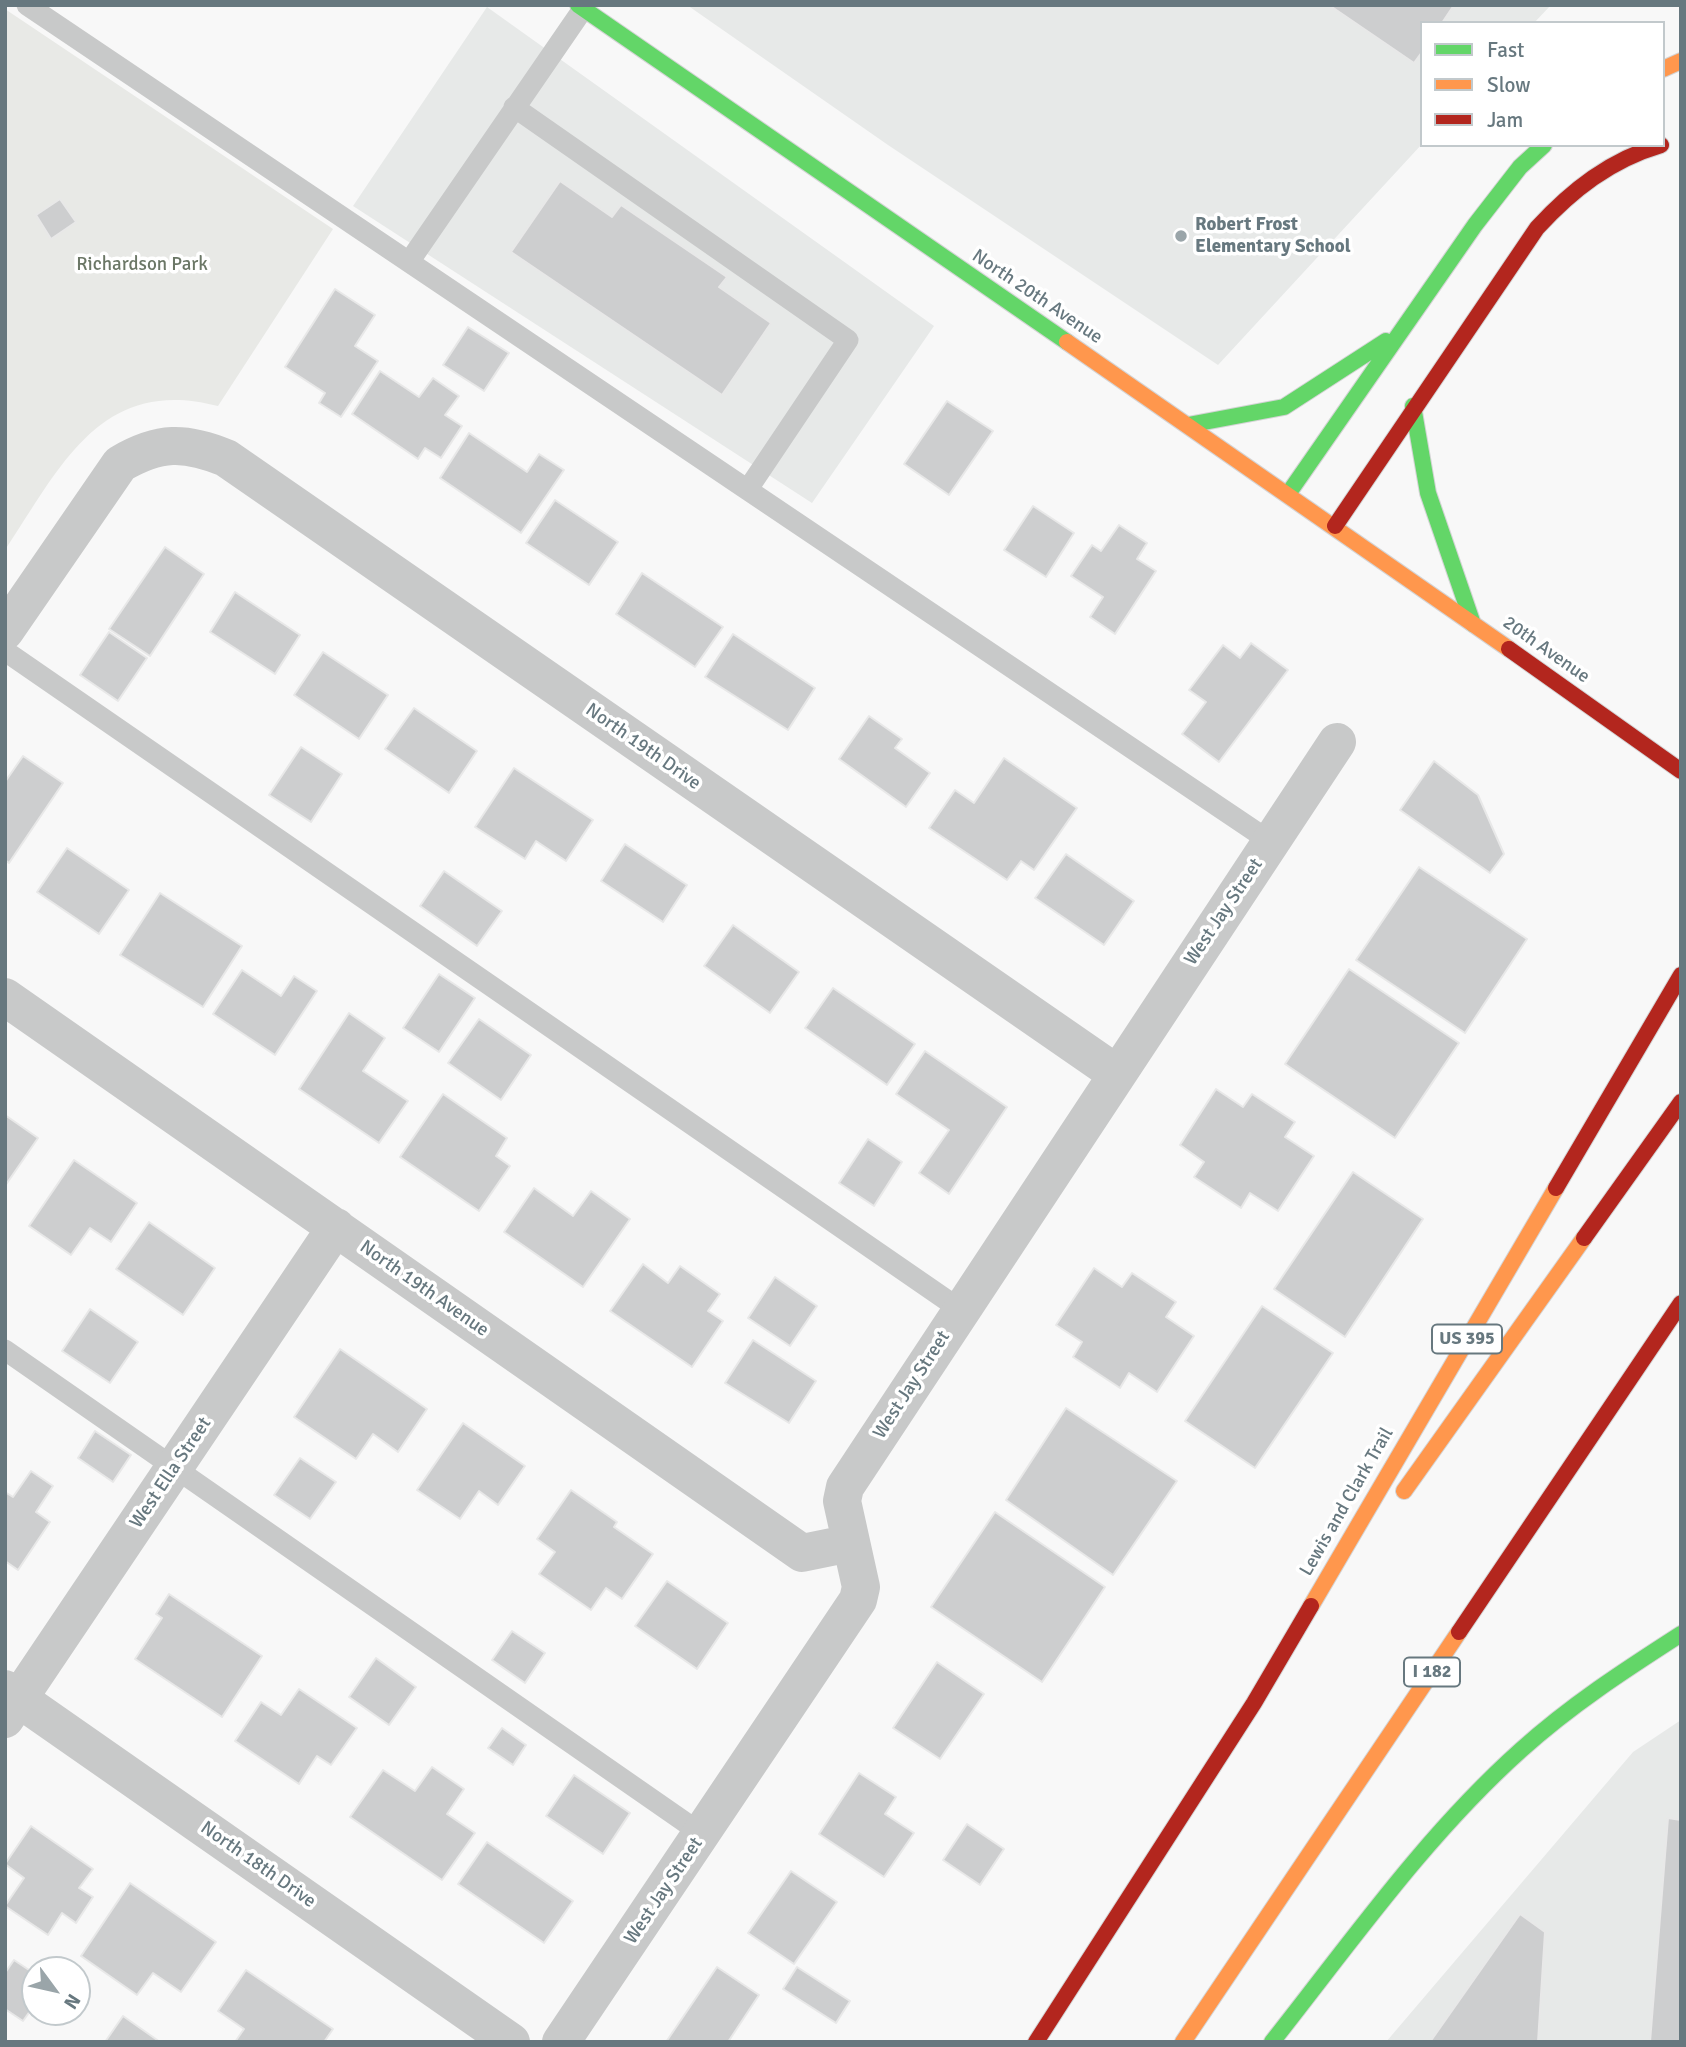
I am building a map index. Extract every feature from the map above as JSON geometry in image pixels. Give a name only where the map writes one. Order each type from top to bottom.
[{"type":"main road","name":"North 20th Avenue","points":[[580,7],[1335,526],[1473,624]]},
{"type":"main road","points":[[1665,68],[1681,61]]},
{"type":"main road","points":[[1288,494],[1475,225],[1520,167],[1542,147]]},
{"type":"main road","points":[[1335,526],[1523,244],[1549,212],[1581,185],[1617,162],[1657,147]]},
{"type":"main road","points":[[1188,425],[1284,407],[1402,330]]},
{"type":"main road","points":[[1413,406],[1428,493],[1473,624]]},
{"type":"main road","name":"20th Avenue","points":[[1473,624],[1681,771]]},
{"type":"main road","name":"Lewis and Clark Trail","points":[[1036,2042],[1254,1703],[1681,975]]},
{"type":"main road","points":[[1391,1510],[1681,1101]]},
{"type":"main road","name":"I 182","points":[[1184,2042],[1681,1303]]},
{"type":"main road","points":[[1254,1703],[1367,1544]]},
{"type":"main road","points":[[1272,2042],[1446,1828],[1501,1770],[1561,1716],[1681,1634]]},
{"type":"street","name":"North 19th Drive","points":[[5,631],[120,464],[139,453],[160,446],[200,447],[226,458],[1117,1074]]},
{"type":"street","name":"West Jay Street","points":[[561,2042],[858,1600],[860,1587],[841,1494],[1336,742]]},
{"type":"street","name":"North 19th Avenue","points":[[5,997],[802,1553],[851,1543]]},
{"type":"street","name":"West Ella Street","points":[[10,1702],[173,1469],[336,1227]]},
{"type":"street","name":"North 18th Drive","points":[[10,1702],[511,2042]]},
{"type":"lane","points":[[27,5],[1271,842]]},
{"type":"lane","points":[[409,262],[580,7]]},
{"type":"lane","points":[[514,107],[848,340],[748,489]]},
{"type":"lane","points":[[5,651],[961,1310]]},
{"type":"lane","points":[[5,1350],[702,1834]]},
{"type":"shaded area","name":"Robert Frost Elementary School","points":[[687,5],[1551,5],[1536,21],[1420,21],[1420,146],[1218,365],[888,145]]},
{"type":"shaded area","points":[[487,7],[934,326],[812,503],[353,206]]},
{"type":"shaded area","points":[[1681,1720],[1681,2042],[1386,2042],[1633,1752]]},
{"type":"green space","name":"Richardson Park","points":[[5,9],[333,229],[218,406],[177,400],[143,404],[113,416],[88,436],[65,460],[5,550]]},
{"type":"building","points":[[1329,5],[1454,5],[1443,21],[1420,21],[1420,55],[1414,63]]},
{"type":"building","points":[[560,181],[612,217],[621,205],[727,277],[719,287],[771,323],[722,395],[511,252]]},
{"type":"building","points":[[60,199],[76,222],[51,239],[36,215]]},
{"type":"building","points":[[335,289],[375,315],[355,346],[378,361],[341,417],[319,403],[325,393],[285,367]]},
{"type":"building","points":[[468,327],[509,353],[484,391],[443,365]]},
{"type":"building","points":[[380,371],[419,397],[433,378],[459,396],[445,415],[462,426],[441,458],[425,448],[418,459],[352,414]]},
{"type":"building","points":[[947,401],[993,431],[949,495],[904,464]]},
{"type":"building","points":[[469,433],[527,472],[539,454],[564,470],[521,533],[440,478]]},
{"type":"building","points":[[555,500],[618,542],[589,585],[526,543]]},
{"type":"building","points":[[1033,506],[1074,533],[1046,577],[1004,550]]},
{"type":"building","points":[[1119,525],[1147,543],[1137,559],[1156,571],[1115,634],[1090,617],[1103,597],[1071,576],[1092,545],[1101,551]]},
{"type":"building","points":[[165,547],[204,574],[150,656],[109,629]]},
{"type":"building","points":[[642,573],[723,627],[695,667],[616,614]]},
{"type":"building","points":[[235,592],[300,635],[275,674],[210,632]]},
{"type":"building","points":[[109,632],[147,658],[118,701],[80,675]]},
{"type":"building","points":[[733,634],[815,688],[788,730],[705,677]]},
{"type":"building","points":[[1251,643],[1288,670],[1219,762],[1182,734],[1206,702],[1189,690],[1223,645],[1240,658]]},
{"type":"building","points":[[323,652],[388,695],[359,739],[294,695]]},
{"type":"building","points":[[414,708],[477,751],[449,793],[385,749]]},
{"type":"building","points":[[869,716],[902,739],[895,748],[930,773],[906,807],[839,759]]},
{"type":"building","points":[[301,747],[342,774],[311,822],[269,795]]},
{"type":"building","points":[[23,756],[63,783],[9,863],[5,860],[5,782]]},
{"type":"building","points":[[1004,758],[1077,808],[1034,870],[1021,861],[1007,880],[929,828],[955,790],[974,803]]},
{"type":"building","points":[[1434,761],[1478,795],[1504,854],[1490,873],[1400,810]]},
{"type":"building","points":[[514,768],[593,820],[566,861],[536,841],[525,859],[475,827]]},
{"type":"building","points":[[625,844],[687,885],[663,922],[601,881]]},
{"type":"building","points":[[67,848],[129,890],[99,934],[37,892]]},
{"type":"building","points":[[1066,854],[1134,901],[1104,945],[1035,898]]},
{"type":"building","points":[[1419,867],[1527,939],[1465,1033],[1356,960]]},
{"type":"building","points":[[444,871],[502,911],[477,946],[420,906]]},
{"type":"building","points":[[160,893],[242,946],[203,1007],[120,955]]},
{"type":"building","points":[[733,925],[799,972],[770,1013],[704,966]]},
{"type":"building","points":[[1349,969],[1459,1043],[1395,1138],[1285,1064]]},
{"type":"building","points":[[242,970],[281,996],[294,976],[317,991],[275,1055],[213,1014]]},
{"type":"building","points":[[439,974],[475,998],[439,1052],[403,1028]]},
{"type":"building","points":[[833,988],[915,1044],[887,1085],[805,1028]]},
{"type":"building","points":[[349,1013],[385,1038],[363,1071],[408,1101],[379,1143],[299,1089]]},
{"type":"building","points":[[479,1019],[531,1055],[501,1100],[448,1063]]},
{"type":"building","points":[[925,1051],[1007,1107],[949,1194],[919,1173],[949,1130],[896,1094]]},
{"type":"building","points":[[1216,1089],[1243,1107],[1252,1094],[1295,1122],[1285,1137],[1314,1156],[1278,1211],[1250,1193],[1241,1208],[1194,1177],[1204,1162],[1180,1145]]},
{"type":"building","points":[[443,1094],[507,1138],[496,1156],[510,1166],[479,1211],[400,1157]]},
{"type":"building","points":[[5,1115],[38,1138],[5,1186]]},
{"type":"building","points":[[868,1139],[902,1162],[874,1206],[839,1183]]},
{"type":"building","points":[[74,1160],[137,1203],[111,1242],[90,1228],[71,1255],[29,1226]]},
{"type":"building","points":[[1353,1172],[1423,1219],[1345,1337],[1274,1289]]},
{"type":"building","points":[[534,1188],[573,1216],[591,1191],[630,1219],[583,1287],[504,1232]]},
{"type":"building","points":[[149,1222],[215,1268],[183,1315],[116,1269]]},
{"type":"building","points":[[643,1264],[668,1283],[680,1266],[720,1294],[708,1311],[723,1321],[692,1367],[610,1311]]},
{"type":"building","points":[[1094,1268],[1122,1287],[1132,1273],[1176,1302],[1166,1317],[1194,1336],[1157,1392],[1129,1373],[1120,1388],[1073,1357],[1082,1342],[1056,1325]]},
{"type":"building","points":[[775,1277],[817,1306],[790,1346],[748,1318]]},
{"type":"building","points":[[1262,1306],[1333,1353],[1255,1468],[1185,1421]]},
{"type":"building","points":[[90,1309],[138,1342],[110,1383],[62,1351]]},
{"type":"building","points":[[753,1340],[816,1381],[789,1423],[725,1383]]},
{"type":"building","points":[[340,1349],[427,1409],[398,1452],[373,1434],[356,1459],[294,1417]]},
{"type":"building","points":[[1066,1408],[1177,1481],[1113,1575],[1006,1500]]},
{"type":"building","points":[[463,1423],[525,1466],[498,1505],[479,1491],[460,1519],[417,1490]]},
{"type":"building","points":[[95,1431],[131,1455],[113,1482],[78,1458]]},
{"type":"building","points":[[300,1458],[336,1482],[310,1519],[274,1495]]},
{"type":"building","points":[[31,1471],[53,1486],[36,1512],[50,1522],[18,1570],[5,1561],[5,1492],[13,1497]]},
{"type":"building","points":[[571,1490],[617,1522],[614,1527],[653,1554],[622,1599],[606,1588],[591,1610],[539,1574],[555,1552],[537,1539]]},
{"type":"building","points":[[995,1512],[1105,1587],[1042,1682],[931,1607]]},
{"type":"building","points":[[667,1581],[728,1623],[697,1669],[635,1626]]},
{"type":"building","points":[[169,1594],[262,1656],[222,1717],[135,1659],[162,1618],[156,1614]]},
{"type":"building","points":[[512,1631],[545,1653],[525,1683],[492,1660]]},
{"type":"building","points":[[376,1658],[416,1687],[389,1725],[349,1697]]},
{"type":"building","points":[[937,1662],[984,1694],[940,1759],[893,1728]]},
{"type":"building","points":[[299,1689],[357,1728],[331,1765],[317,1756],[299,1784],[235,1741],[261,1702],[281,1715]]},
{"type":"building","points":[[502,1728],[526,1745],[513,1765],[488,1748]]},
{"type":"building","points":[[432,1767],[464,1789],[447,1814],[475,1833],[442,1880],[350,1817],[383,1770],[415,1791]]},
{"type":"building","points":[[859,1773],[896,1797],[885,1814],[914,1833],[884,1877],[819,1834]]},
{"type":"building","points":[[574,1775],[630,1813],[603,1854],[546,1816]]},
{"type":"building","points":[[1668,1818],[1681,1820],[1681,2042],[1650,2042]]},
{"type":"building","points":[[967,1824],[1004,1849],[980,1885],[943,1860]]},
{"type":"building","points":[[31,1826],[93,1869],[79,1888],[93,1897],[76,1923],[62,1913],[48,1935],[5,1906],[24,1878],[5,1864]]},
{"type":"building","points":[[487,1842],[573,1901],[544,1943],[458,1884]]},
{"type":"building","points":[[791,1871],[837,1902],[794,1964],[748,1933]]},
{"type":"building","points":[[130,1883],[216,1942],[181,1992],[153,1973],[137,1995],[91,1963],[91,1956],[81,1956]]},
{"type":"building","points":[[1520,1914],[1545,1932],[1538,2042],[1430,2042]]},
{"type":"building","points":[[14,1960],[21,1965],[21,2020],[5,2009],[5,1973]]},
{"type":"building","points":[[717,1967],[759,1995],[728,2042],[666,2042]]},
{"type":"building","points":[[797,1967],[850,2001],[836,2023],[783,1989]]},
{"type":"building","points":[[246,1970],[333,2029],[324,2042],[235,2042],[244,2029],[218,2011]]},
{"type":"building","points":[[123,2016],[160,2042],[105,2042]]},
{"type":"traffic: fast","points":[[578,5],[1067,342]]},
{"type":"traffic: fast","points":[[1288,494],[1475,225],[1520,167],[1542,147]]},
{"type":"traffic: fast","points":[[1188,425],[1284,407],[1386,341]]},
{"type":"traffic: fast","points":[[1413,406],[1428,493],[1473,624]]},
{"type":"traffic: fast","points":[[1272,2042],[1390,1890],[1486,1783],[1559,1718],[1681,1634]]},
{"type":"traffic: slow","points":[[1665,68],[1681,61]]},
{"type":"traffic: slow","points":[[1067,342],[1509,649]]},
{"type":"traffic: slow","points":[[1311,1606],[1556,1188]]},
{"type":"traffic: slow","points":[[1404,1491],[1584,1238]]},
{"type":"traffic: slow","points":[[1183,2042],[1459,1632]]},
{"type":"traffic: jam","points":[[1335,526],[1537,228],[1564,201],[1593,178],[1625,159],[1655,147]]},
{"type":"traffic: jam","points":[[1509,649],[1681,771]]},
{"type":"traffic: jam","points":[[1556,1188],[1681,975]]},
{"type":"traffic: jam","points":[[1584,1238],[1681,1102]]},
{"type":"traffic: jam","points":[[1459,1632],[1681,1303]]},
{"type":"traffic: jam","points":[[1036,2042],[1254,1703],[1311,1606]]},
{"type":"place","name":"Robert Frost Elementary School","points":[[1181,236]]}]
